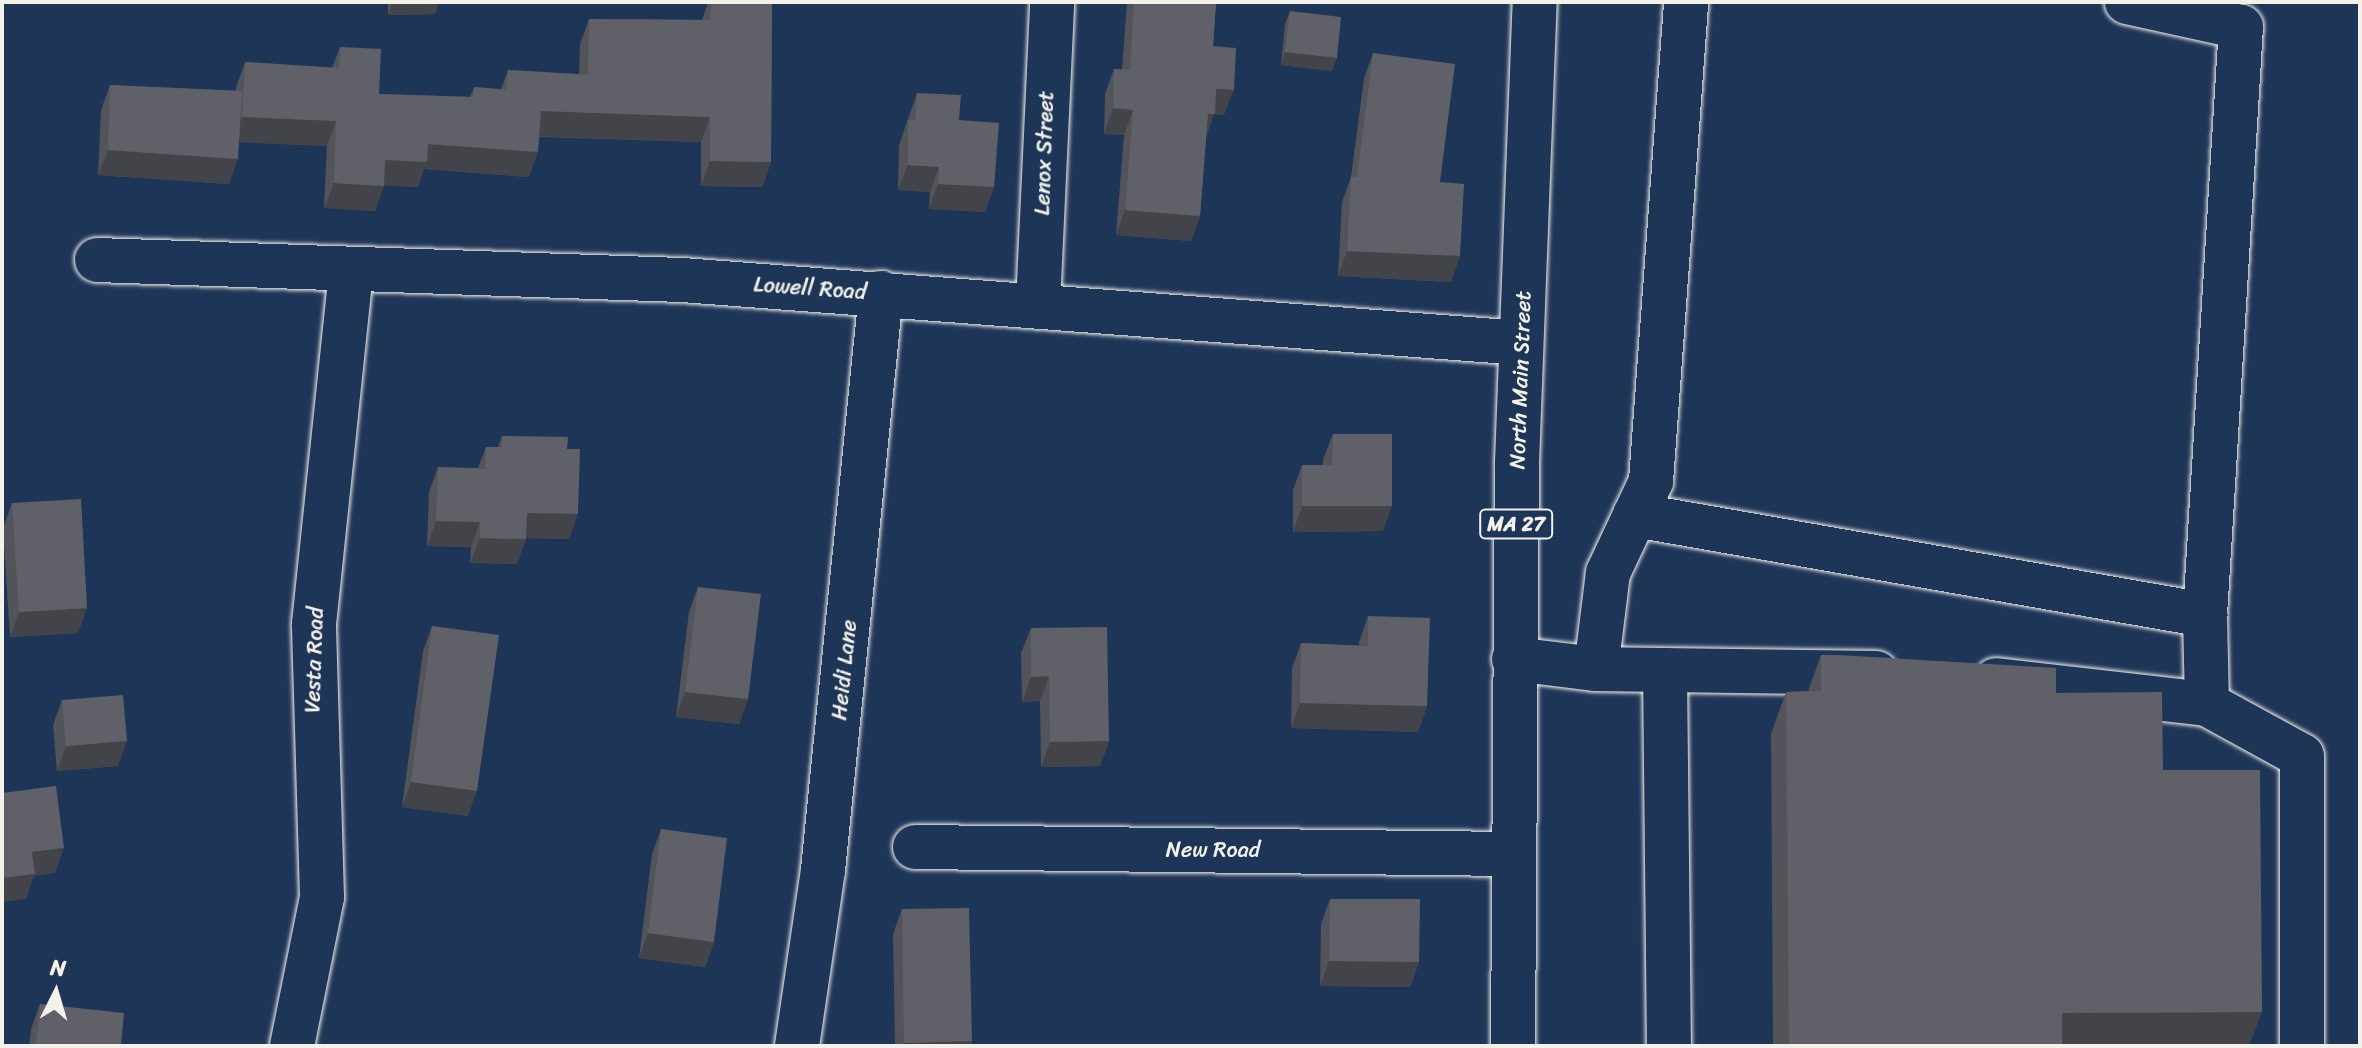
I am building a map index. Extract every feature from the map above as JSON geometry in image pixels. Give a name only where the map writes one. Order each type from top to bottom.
[{"type":"street","name":"Lenox Street","points":[[1038,304],[1052,2]]},
{"type":"street","name":"North Main Street","points":[[1513,1046],[1514,659],[1521,343],[1535,2]]},
{"type":"street","points":[[1596,669],[1608,573],[1651,481],[1686,2]]},
{"type":"street","points":[[2127,2],[2241,27],[2205,615],[2207,704]]},
{"type":"street","name":"Lowell Road","points":[[97,260],[881,293],[1521,343]]},
{"type":"street","name":"Vesta Road","points":[[292,1046],[322,897],[314,624],[351,272]]},
{"type":"street","name":"Heidi Lane","points":[[797,1046],[823,870],[881,293]]},
{"type":"street","points":[[1635,515],[2205,615]]},
{"type":"street","points":[[1514,659],[1596,669],[1914,674]]},
{"type":"street","points":[[1665,670],[1669,1046]]},
{"type":"street","points":[[1961,676],[2207,704],[2302,756],[2302,1046]]},
{"type":"street","name":"New Road","points":[[915,847],[1512,854]]},
{"type":"building","points":[[711,2],[772,2],[771,162],[710,161],[710,117],[541,111],[538,152],[428,144],[427,162],[385,160],[384,186],[334,183],[336,121],[242,117],[245,62],[339,68],[340,47],[381,49],[379,94],[473,97],[474,87],[506,90],[508,70],[588,75],[589,19],[711,20]]},
{"type":"building","points":[[1134,2],[1216,2],[1213,46],[1236,48],[1234,90],[1216,89],[1215,114],[1208,114],[1200,216],[1125,210],[1133,110],[1113,108],[1114,69],[1130,70]]},
{"type":"building","points":[[1290,11],[1341,17],[1337,58],[1285,52]]},
{"type":"building","points":[[1373,53],[1455,64],[1440,182],[1464,184],[1460,256],[1347,251],[1351,177],[1357,177]]},
{"type":"building","points":[[110,85],[242,91],[238,159],[108,150]]},
{"type":"building","points":[[917,93],[961,95],[959,120],[999,123],[994,187],[938,184],[939,167],[908,165],[908,120],[915,121]]},
{"type":"building","points":[[1333,434],[1392,434],[1392,506],[1302,506],[1302,465],[1332,465]]},
{"type":"building","points":[[502,436],[568,437],[567,449],[580,449],[578,514],[527,513],[526,539],[480,538],[480,522],[436,521],[438,467],[485,469],[486,447],[502,447]]},
{"type":"building","points":[[81,499],[87,608],[19,612],[12,503]]},
{"type":"building","points":[[698,587],[761,594],[748,699],[685,692]]},
{"type":"building","points":[[1368,616],[1430,618],[1427,706],[1300,703],[1301,643],[1368,646]]},
{"type":"building","points":[[432,626],[499,635],[477,791],[411,782]]},
{"type":"building","points":[[1107,627],[1109,741],[1050,742],[1049,676],[1031,677],[1031,628]]},
{"type":"building","points":[[1821,655],[2056,668],[2056,693],[2162,692],[2163,770],[2260,770],[2262,1012],[2062,1013],[2062,1046],[1789,1046],[1786,692],[1821,691]]},
{"type":"building","points":[[123,695],[127,741],[66,746],[62,700]]},
{"type":"building","points":[[56,786],[64,848],[32,852],[35,874],[2,878],[2,793]]},
{"type":"building","points":[[661,829],[727,838],[714,942],[648,933]]},
{"type":"building","points":[[1330,899],[1420,899],[1419,962],[1329,961]]},
{"type":"building","points":[[969,908],[972,1041],[904,1043],[902,909]]},
{"type":"building","points":[[40,1004],[124,1013],[121,1045],[132,1046],[36,1046]]}]
